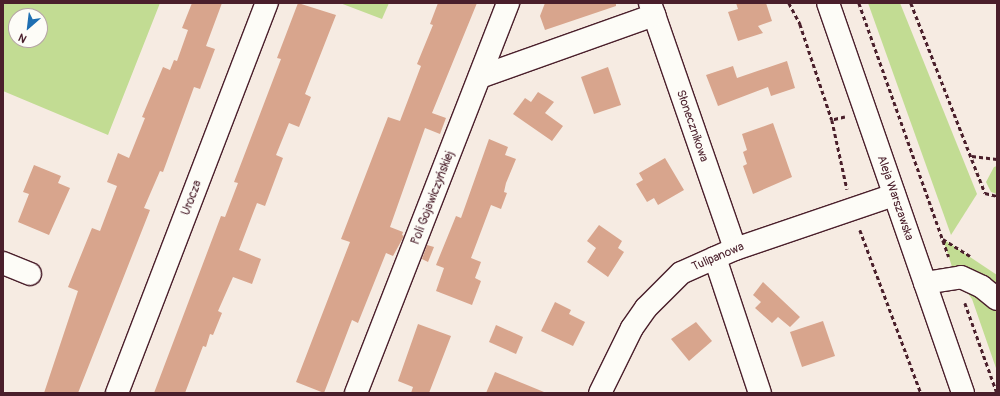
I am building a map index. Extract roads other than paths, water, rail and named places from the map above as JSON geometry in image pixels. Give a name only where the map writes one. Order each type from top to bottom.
[{"type":"street","name":"Urocza","points":[[117,393],[266,3]]},
{"type":"street","name":"Poli Gojawiczyńskiej","points":[[356,393],[508,3]]},
{"type":"street","name":"Aleja Warszawska","points":[[828,3],[864,112],[963,393]]},
{"type":"street","points":[[480,77],[652,9]]},
{"type":"street","name":"Słonecznikowa","points":[[652,9],[735,249]]},
{"type":"street","name":"Tulipanowa","points":[[600,393],[632,328],[646,308],[681,273],[735,249],[894,195]]},
{"type":"street","points":[[715,258],[760,393]]},
{"type":"street","points":[[3,263],[30,274]]},
{"type":"street","points":[[925,283],[955,276],[974,282],[997,299]]}]
